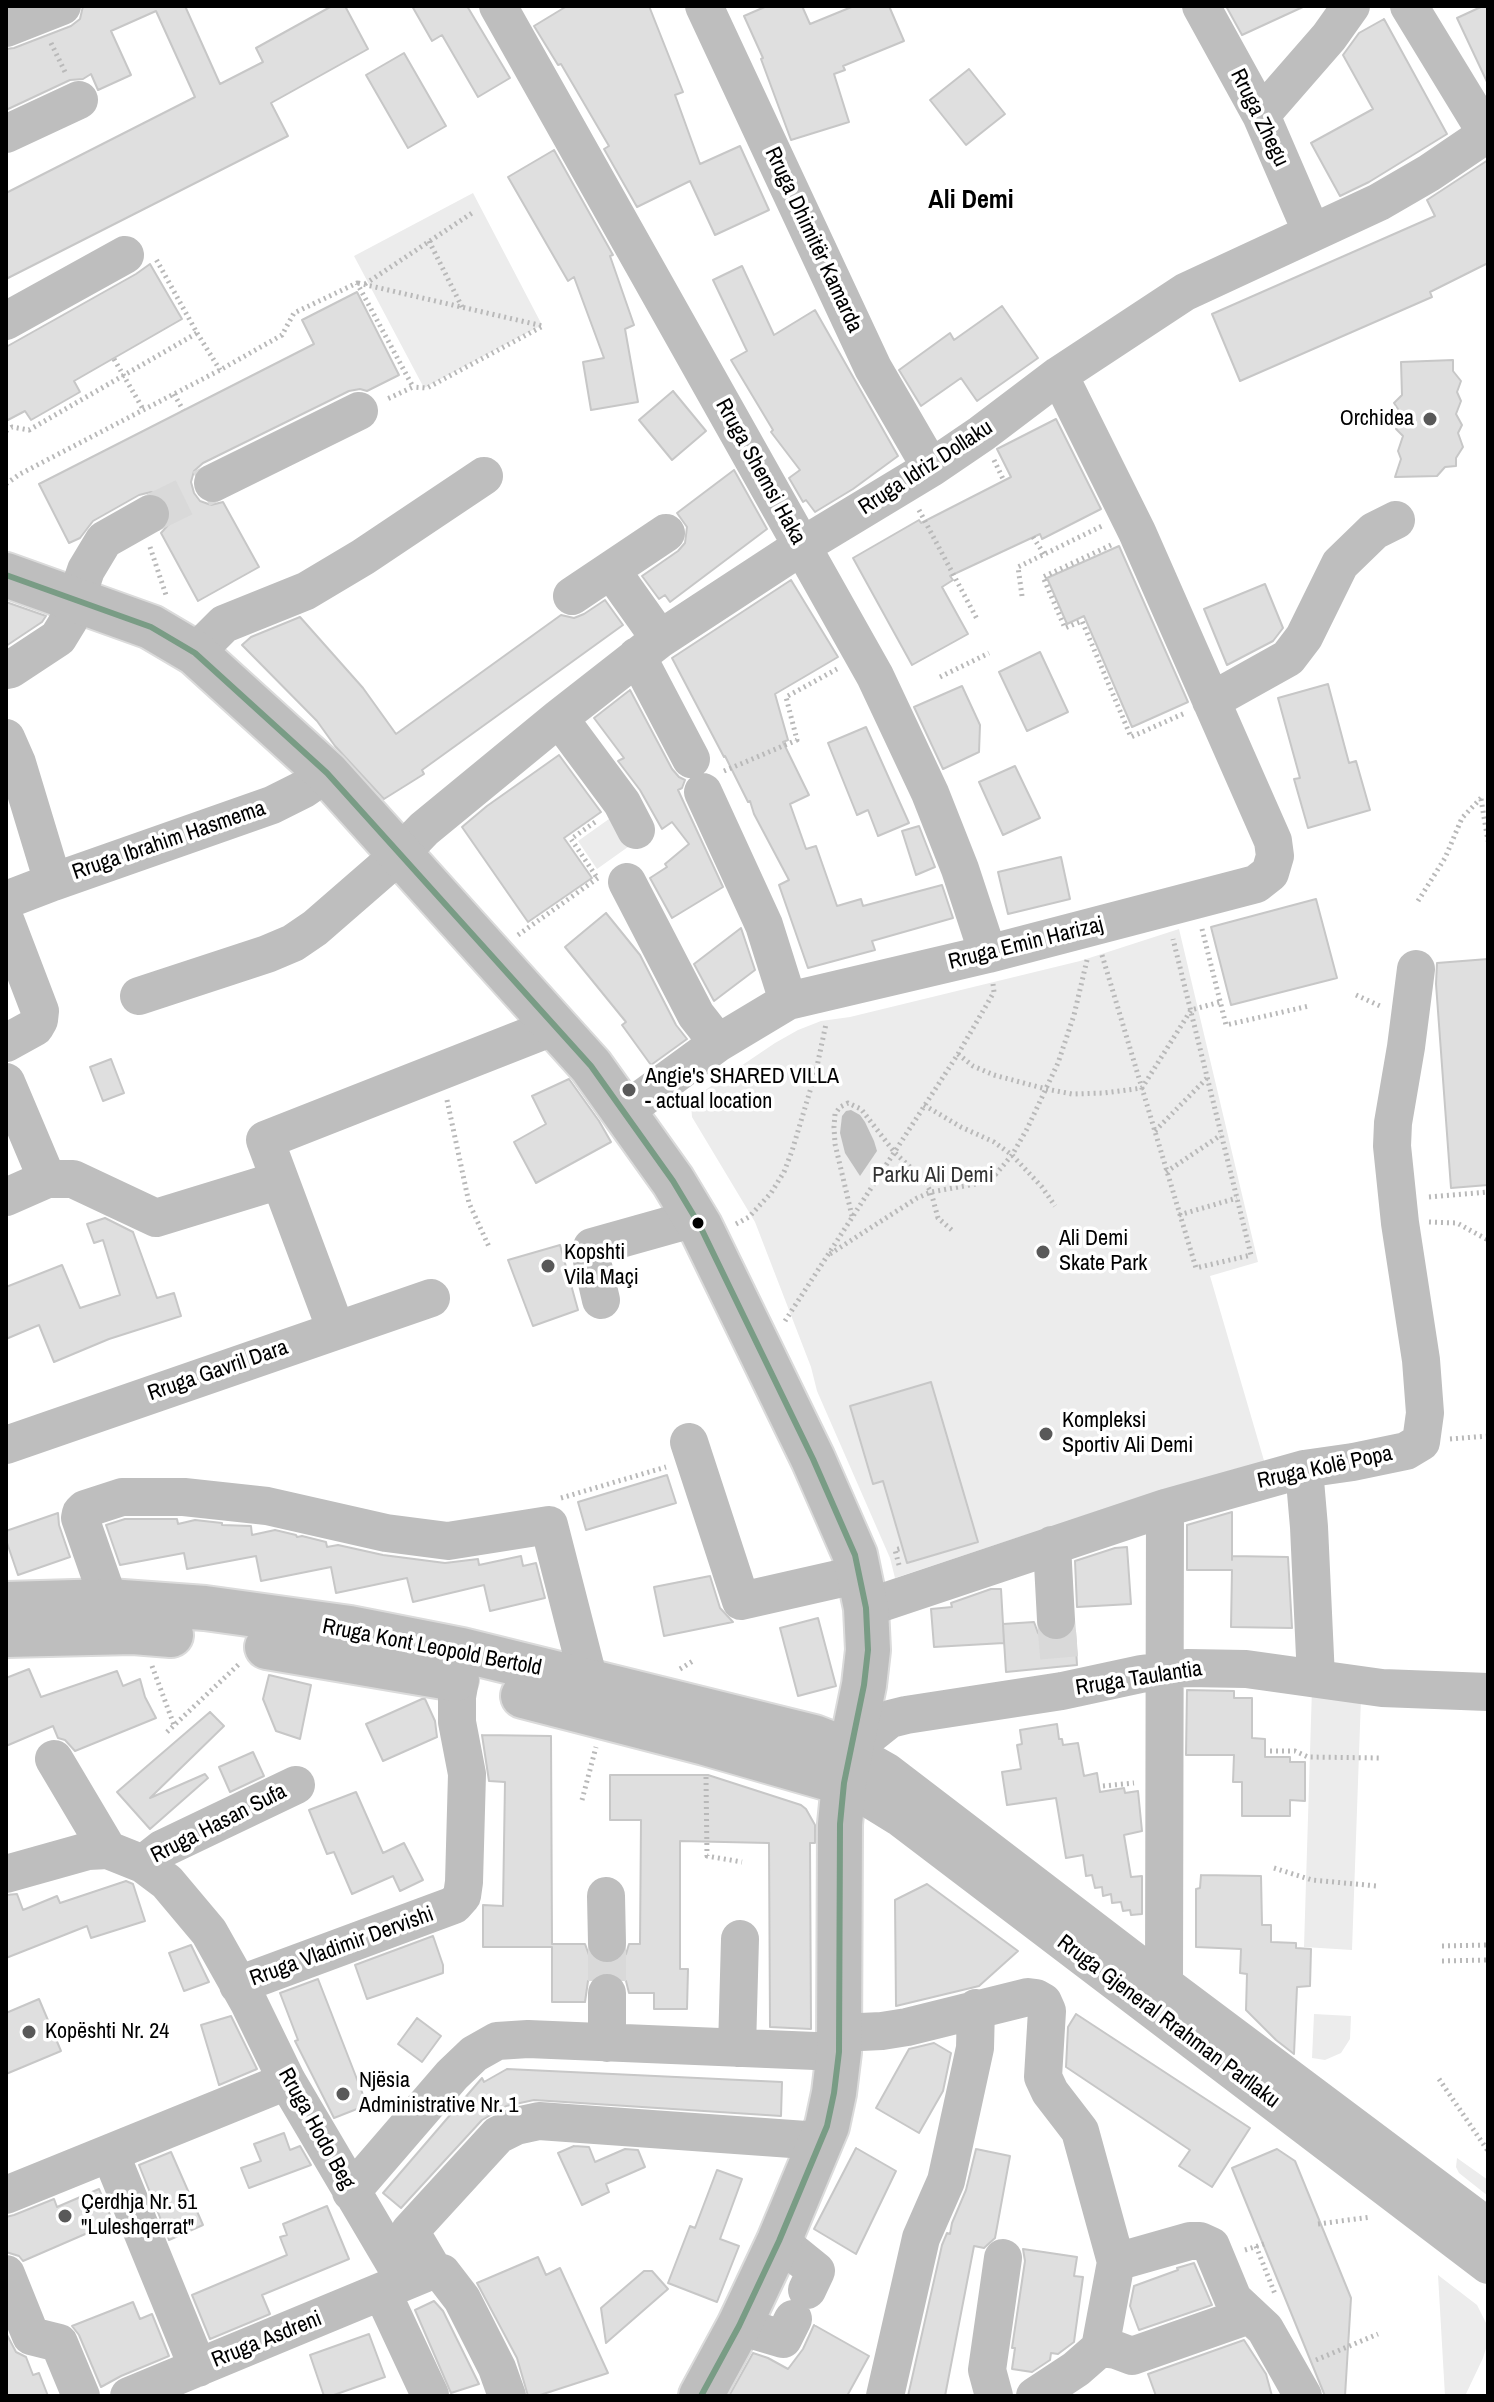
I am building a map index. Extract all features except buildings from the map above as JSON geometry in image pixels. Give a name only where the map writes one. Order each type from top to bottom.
[{"type":"main road","points":[[6,575],[151,627],[189,649],[327,773],[591,1066],[625,1111],[700,1228],[813,1459],[855,1555],[868,1634],[867,1666],[847,1767],[839,1869],[839,2043],[834,2093],[827,2126],[779,2241],[739,2326],[701,2396]]},
{"type":"main road","name":"Rruga Kont Leopold Bertold","points":[[6,1604],[109,1601],[205,1608],[350,1628],[462,1650],[814,1737],[847,1767]]},
{"type":"main road","name":"Rruga Kont Leopold Bertold","points":[[6,1635],[133,1632],[227,1640],[460,1680],[705,1743],[847,1767]]},
{"type":"street","name":"Rruga Shemsi Haka","points":[[498,6],[862,655],[930,793],[960,869],[988,954]]},
{"type":"street","name":"Rruga Dhimitër Kamarda","points":[[704,6],[873,368],[918,477]]},
{"type":"street","name":"Rruga Zhegu","points":[[1201,6],[1261,115],[1312,233]]},
{"type":"street","points":[[1261,115],[1329,37],[1351,6]]},
{"type":"street","points":[[1409,6],[1488,134]]},
{"type":"street","points":[[6,134],[79,100]]},
{"type":"street","name":"Rruga Idriz Dollaku","points":[[139,996],[293,943],[315,928],[399,855],[424,829],[649,648],[802,546],[918,477],[1059,375],[1185,292],[1379,202],[1488,134]]},
{"type":"street","points":[[6,321],[119,258]]},
{"type":"street","name":"Rruga Emin Harizaj","points":[[625,1111],[718,1043],[788,1001],[1092,928],[1256,884],[1270,873],[1275,856],[1273,841],[1059,375]]},
{"type":"street","points":[[213,483],[359,411]]},
{"type":"street","points":[[189,649],[224,624],[306,591],[484,476]]},
{"type":"street","points":[[1211,701],[1288,658],[1304,637],[1340,564],[1374,531],[1396,520]]},
{"type":"street","points":[[6,670],[58,638],[69,620],[86,570],[104,540],[150,529]]},
{"type":"street","points":[[572,596],[666,533]]},
{"type":"street","points":[[611,570],[703,771],[764,925],[788,1001]]},
{"type":"street","points":[[559,718],[622,803],[620,823]]},
{"type":"street","points":[[6,738],[17,763],[53,882]]},
{"type":"street","name":"Rruga Ibrahim Hasmema","points":[[6,900],[272,805],[327,773]]},
{"type":"street","points":[[605,881],[718,1043]]},
{"type":"street","points":[[6,922],[40,1011],[35,1027],[6,1043]]},
{"type":"street","name":"Rruga Kolë Popa","points":[[692,1450],[741,1601],[863,1591],[1052,1545],[1165,1508],[1304,1469],[1406,1451],[1421,1442],[1425,1413],[1421,1360],[1400,1223],[1392,1146],[1416,969]]},
{"type":"street","points":[[336,1330],[265,1140],[555,1026]]},
{"type":"street","points":[[6,1082],[47,1179]]},
{"type":"street","points":[[6,1197],[47,1179],[73,1179],[156,1218],[280,1180]]},
{"type":"street","points":[[601,1300],[592,1247],[674,1224],[700,1228]]},
{"type":"street","name":"Rruga Gavril Dara","points":[[6,1445],[431,1298]]},
{"type":"street","points":[[1304,1469],[1316,1678]]},
{"type":"street","points":[[109,1601],[80,1518],[85,1509],[122,1497],[184,1497],[267,1506],[386,1533],[448,1541],[549,1525],[589,1681]]},
{"type":"street","points":[[1164,1984],[1165,1508]]},
{"type":"street","points":[[1052,1545],[1056,1620]]},
{"type":"street","name":"Rruga Taulantia","points":[[847,1767],[890,1719],[1061,1679],[1218,1668],[1271,1671],[1382,1688],[1488,1692]]},
{"type":"street","name":"Rruga Vladimir Dervishi","points":[[238,1985],[454,1905],[462,1896],[467,1774],[457,1722],[460,1680]]},
{"type":"street","points":[[6,1874],[88,1851],[108,1850],[54,1759]]},
{"type":"street","name":"Rruga Gjeneral Rrahman Parllaku","points":[[847,1767],[887,1772],[1488,2227]]},
{"type":"street","name":"Rruga Gjeneral Rrahman Parllaku","points":[[847,1767],[899,1817],[1488,2265]]},
{"type":"street","name":"Rruga Hasan Sufa","points":[[143,1864],[162,1849],[296,1785]]},
{"type":"street","name":"Rruga Hodo Beg","points":[[108,1850],[143,1864],[167,1882],[201,1923],[238,1985],[287,2081],[355,2187],[407,2281],[442,2273],[462,2299],[497,2368],[507,2396]]},
{"type":"street","points":[[606,1896],[607,1943]]},
{"type":"street","points":[[737,2048],[740,1939]]},
{"type":"street","points":[[607,1993],[607,2043]]},
{"type":"street","points":[[410,2231],[355,2187],[452,2075],[474,2054],[497,2041],[528,2039],[737,2048],[839,2043],[976,2008],[1036,1998],[1043,2002],[1047,2011],[1043,2077],[1050,2092],[1080,2131],[1116,2262],[1100,2348],[1076,2369],[1035,2396]]},
{"type":"street","points":[[885,2396],[921,2238],[946,2181],[975,2048],[976,2008]]},
{"type":"street","points":[[6,2195],[287,2081]]},
{"type":"street","points":[[430,2395],[407,2281],[410,2231],[498,2135],[516,2126],[539,2121],[820,2141]]},
{"type":"street","points":[[110,2153],[198,2368]]},
{"type":"street","points":[[739,2326],[783,2339],[816,2271],[779,2241]]},
{"type":"street","points":[[1116,2262],[1190,2241],[1211,2246],[1233,2299],[1265,2329],[1299,2390]]},
{"type":"street","points":[[994,2396],[987,2370],[1003,2258]]},
{"type":"street","points":[[6,2274],[31,2336],[59,2343],[81,2396]]},
{"type":"street","name":"Rruga Asdreni","points":[[129,2396],[407,2281]]},
{"type":"street","points":[[1100,2348],[1132,2356],[1249,2315]]},
{"type":"path","points":[[35,17],[79,100]]},
{"type":"path","points":[[6,484],[282,335],[294,313],[361,284],[475,211]]},
{"type":"path","points":[[429,241],[463,308]]},
{"type":"path","points":[[119,258],[120,275],[154,257],[220,370]]},
{"type":"path","points":[[359,411],[413,387],[427,388],[543,326],[361,284]]},
{"type":"path","points":[[361,284],[413,387]]},
{"type":"path","points":[[6,431],[12,427],[29,430],[197,333]]},
{"type":"path","points":[[114,359],[143,409]]},
{"type":"path","points":[[174,394],[183,410]]},
{"type":"path","points":[[918,477],[977,619]]},
{"type":"path","points":[[1022,596],[1018,567],[1044,554],[1126,526]]},
{"type":"path","points":[[1126,526],[1043,577],[1065,628],[1082,621],[1131,737],[1211,701]]},
{"type":"path","points":[[150,529],[189,649]]},
{"type":"path","points":[[1033,537],[1044,554]]},
{"type":"path","points":[[940,677],[989,653]]},
{"type":"path","points":[[703,771],[722,772],[797,740],[786,697],[862,655]]},
{"type":"path","points":[[1418,901],[1445,858],[1462,818],[1481,798],[1488,841]]},
{"type":"path","points":[[522,932],[605,881],[571,839],[620,823]]},
{"type":"path","points":[[1180,904],[1220,1002],[1226,1025],[1309,1006]]},
{"type":"path","points":[[1092,928],[1109,972],[1196,1268],[1251,1255],[1191,1010],[1180,904]]},
{"type":"path","points":[[828,1255],[917,1198],[931,1192],[981,1183],[996,1174],[1012,1155],[1038,1110],[1074,1015],[1092,928]]},
{"type":"path","points":[[763,1355],[958,1054],[994,992],[988,954]]},
{"type":"path","points":[[700,1228],[749,1217],[771,1193],[784,1172],[819,1060],[829,992]]},
{"type":"path","points":[[1142,1088],[1191,1010],[1220,1002]]},
{"type":"path","points":[[958,1054],[973,1066],[994,1075],[1072,1094],[1142,1088]]},
{"type":"path","points":[[440,1071],[469,1203],[490,1249]]},
{"type":"path","points":[[1154,1132],[1207,1078]]},
{"type":"path","points":[[853,1217],[835,1144],[834,1127],[835,1114],[848,1103],[861,1109],[895,1153],[923,1179],[931,1192],[938,1218],[954,1232]]},
{"type":"path","points":[[924,1105],[994,1142],[1012,1155],[1055,1206]]},
{"type":"path","points":[[1166,1172],[1221,1135]]},
{"type":"path","points":[[1446,1196],[1488,1192]]},
{"type":"path","points":[[1179,1215],[1237,1198]]},
{"type":"path","points":[[1441,1221],[1457,1223],[1488,1240]]},
{"type":"path","points":[[1470,1438],[1488,1436]]},
{"type":"path","points":[[549,1525],[543,1503],[692,1450]]},
{"type":"path","points":[[902,1548],[895,1550],[903,1575]]},
{"type":"path","points":[[146,1653],[174,1725]]},
{"type":"path","points":[[167,1732],[242,1660]]},
{"type":"path","points":[[705,1743],[707,1856],[742,1862]]},
{"type":"path","points":[[582,1800],[597,1744]]},
{"type":"path","points":[[1270,1751],[1295,1751],[1308,1757],[1380,1758]]},
{"type":"path","points":[[1274,1868],[1312,1880],[1377,1886]]},
{"type":"path","points":[[1442,1946],[1488,1945]]},
{"type":"path","points":[[1442,1961],[1488,1960]]},
{"type":"path","points":[[1439,2079],[1488,2151]]},
{"type":"path","points":[[1318,2224],[1371,2217]]},
{"type":"path","points":[[1350,2346],[1378,2334]]},
{"type":"green space","points":[[473,193],[542,325],[424,388],[354,256]]},
{"type":"green space","points":[[616,814],[635,842],[597,869],[578,841]]},
{"type":"green space","name":"Parku Ali Demi","points":[[1179,929],[1258,1262],[1210,1276],[1265,1464],[1016,1538],[895,1578],[890,1558],[817,1391],[811,1367],[755,1222],[692,1117],[691,1104],[695,1097],[775,1043],[821,1021],[850,1017],[1080,961]]},
{"type":"green space","points":[[1312,1688],[1361,1698],[1352,1950],[1304,1947]]},
{"type":"green space","points":[[1314,2014],[1351,2016],[1350,2039],[1341,2053],[1325,2060],[1312,2058]]},
{"type":"green space","points":[[1457,2158],[1488,2180],[1488,2196],[1459,2173]]},
{"type":"green space","points":[[1438,2275],[1477,2305],[1486,2323],[1487,2345],[1465,2396],[1445,2396]]},
{"type":"shaded area","points":[[851,1110],[865,1122],[877,1151],[860,1176],[845,1153],[840,1133],[842,1116]]},
{"type":"tunnel","points":[[150,514],[213,483]]},
{"type":"tunnel","points":[[1056,1620],[1060,1668]]},
{"type":"tunnel","points":[[607,1943],[607,1993]]},
{"type":"transit line","points":[[6,575],[151,627],[195,653],[327,773],[591,1066],[673,1181],[700,1226],[813,1459],[855,1555],[866,1608],[868,1650],[844,1783],[840,1824],[839,2052],[834,2093],[827,2126],[779,2241],[739,2326],[701,2396]]},
{"type":"place","name":"Orchidea","points":[[1430,419]]},
{"type":"place","name":"Angie's SHARED VILLA - actual location","points":[[629,1090]]},
{"type":"place","name":"Ali Demi Skate Park","points":[[1043,1252]]},
{"type":"place","name":"Kopshti Vila Maçi","points":[[548,1266]]},
{"type":"place","name":"Kompleksi Sportiv Ali Demi","points":[[1046,1434]]},
{"type":"place","name":"Kopështi Nr. 24","points":[[29,2032]]},
{"type":"place","name":"Njësia Administrative Nr. 1","points":[[343,2094]]},
{"type":"place","name":"Çerdhja Nr. 51 \"Luleshqerrat\"","points":[[65,2216]]},
{"type":"district","name":"Ali Demi","points":[[971,201]]}]
